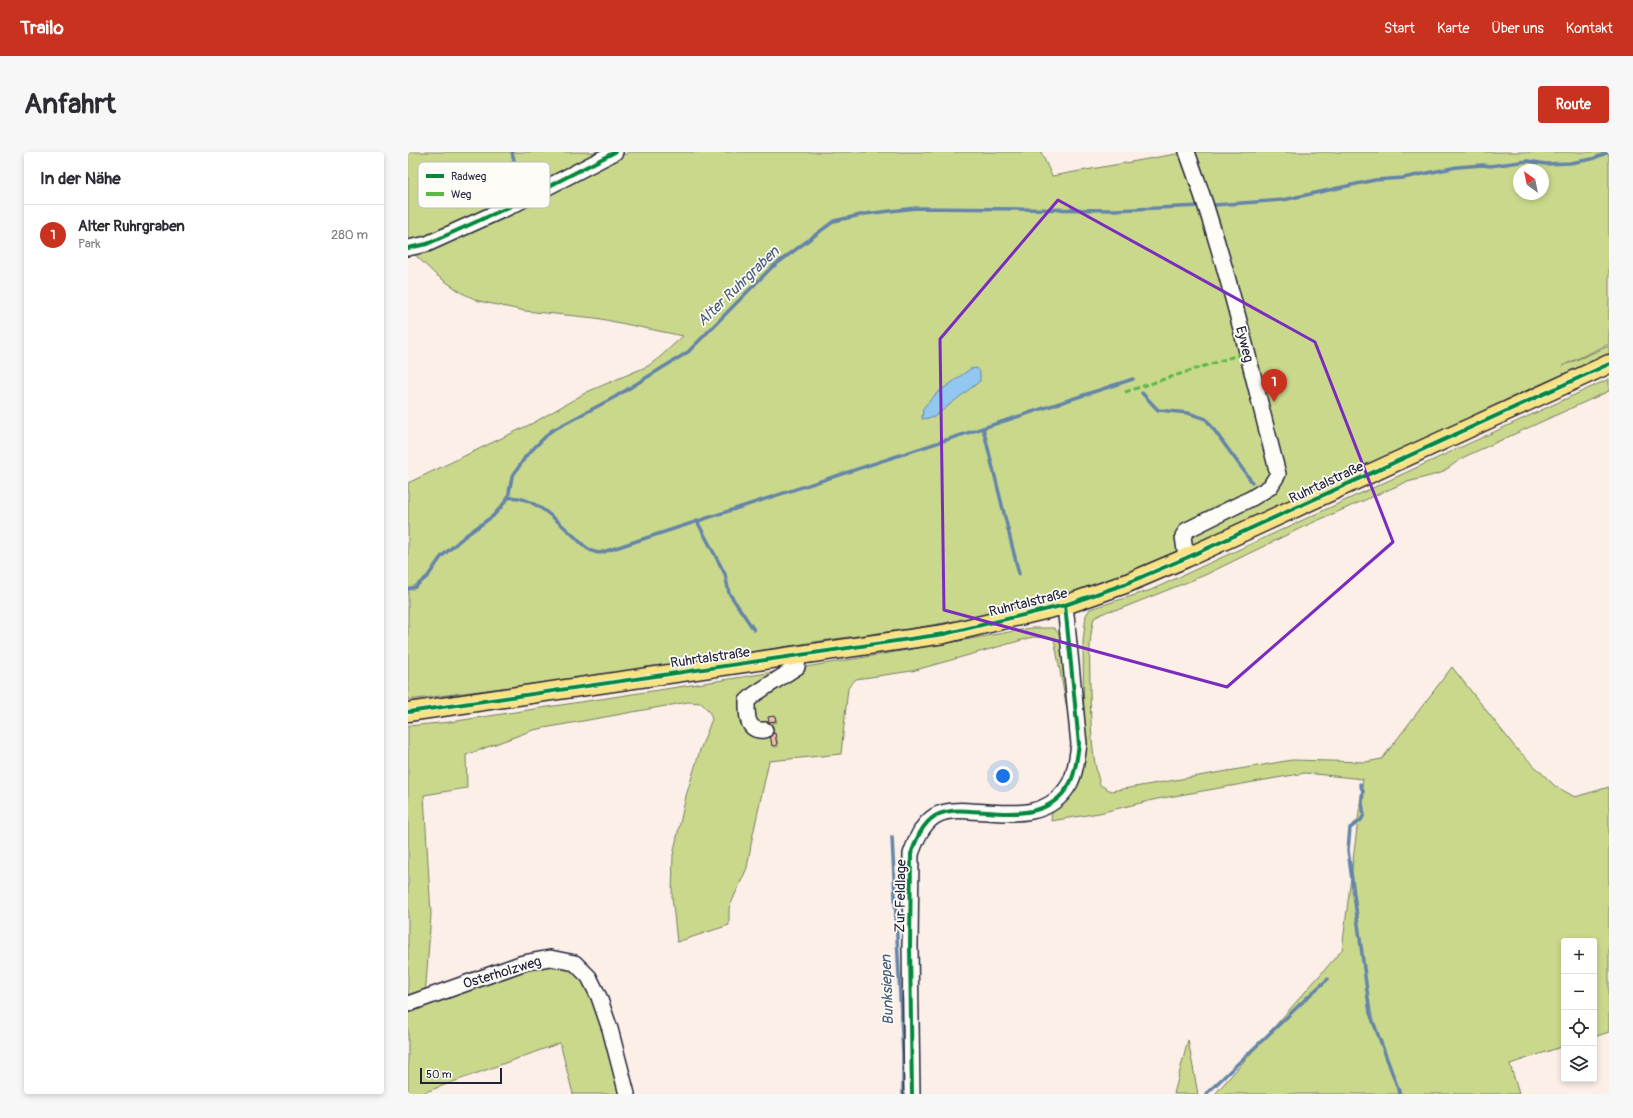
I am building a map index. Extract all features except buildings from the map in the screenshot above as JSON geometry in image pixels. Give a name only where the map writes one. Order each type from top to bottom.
[{"type":"main road","name":"Ruhrtalstraße","points":[[408,712],[944,634],[1065,605],[1125,584],[1186,558],[1609,364]]},
{"type":"street","points":[[550,186],[615,152]]},
{"type":"street","name":"Eyweg","points":[[1186,558],[1183,536],[1187,530],[1252,498],[1270,487],[1278,474],[1223,261],[1208,208],[1187,152]]},
{"type":"street","points":[[408,248],[427,244],[507,208]]},
{"type":"street","name":"Zur Feldlage","points":[[912,1094],[910,946],[911,854],[915,843],[927,824],[936,816],[964,810],[1012,813],[1035,811],[1047,806],[1059,796],[1070,783],[1076,764],[1079,744],[1065,605]]},
{"type":"street","points":[[765,730],[753,729],[750,725],[747,712],[747,701],[755,694],[797,667],[798,656]]},
{"type":"street","name":"Osterholzweg","points":[[408,1004],[523,963],[550,958],[575,963],[589,977],[599,997],[610,1029],[627,1094]]},
{"type":"highlighted area","points":[[1058,200],[1315,342],[1393,542],[1227,687],[944,610],[940,339]]},
{"type":"green space","points":[[408,152],[615,152],[550,187],[550,162],[418,162],[418,208],[550,208],[550,193],[629,152],[1041,152],[1052,176],[1187,152],[1609,152],[1609,344],[1562,366],[1609,346],[1609,355],[1516,395],[1352,473],[1197,543],[1180,554],[1169,555],[1134,572],[1058,597],[995,614],[909,629],[827,640],[619,673],[408,700],[408,483],[533,423],[587,392],[648,366],[683,336],[596,318],[525,311],[479,301],[462,293],[435,274],[408,248]]},
{"type":"green space","points":[[1609,379],[1609,391],[1464,457],[1441,473],[1404,483],[1305,526],[1205,575],[1120,609],[1108,611],[1094,618],[1090,645],[1090,663],[1093,750],[1100,785],[1111,791],[1292,760],[1366,762],[1382,759],[1452,667],[1515,747],[1555,786],[1575,797],[1609,787],[1609,1032],[1597,1036],[1597,938],[1561,938],[1561,1047],[1510,1064],[1519,1094],[1215,1094],[1342,950],[1363,779],[1305,773],[1157,799],[1099,813],[1051,821],[1052,811],[1084,737],[1083,642],[1086,615],[1090,609],[1151,590]]},
{"type":"green space","points":[[1031,628],[1054,628],[1060,635],[1072,708],[1067,709],[1054,638],[1033,637],[912,671],[856,679],[848,688],[841,754],[769,761],[747,868],[729,908],[729,925],[677,942],[672,896],[673,855],[686,796],[700,750],[712,719],[709,711],[701,703],[688,702],[533,730],[466,755],[467,788],[424,795],[431,914],[425,998],[550,958],[589,977],[627,1094],[573,1094],[560,1043],[420,1094],[408,1094],[408,726],[450,722],[741,677],[886,654]]},
{"type":"green space","points":[[1188,1040],[1198,1094],[1174,1094]]},
{"type":"water","points":[[977,368],[980,372],[980,381],[934,417],[922,419],[923,408],[936,394],[970,369]]},
{"type":"waterway","points":[[512,152],[514,162]]},
{"type":"waterway","name":"Alter Ruhrgraben","points":[[1214,205],[1283,200],[1375,180],[1403,178],[1457,167],[1483,165],[1490,166],[1528,161],[1546,164],[1570,163],[1592,159],[1609,152]]},
{"type":"waterway","name":"Alter Ruhrgraben","points":[[408,589],[415,587],[428,576],[441,557],[465,536],[493,516],[508,498],[512,477],[526,456],[551,431],[615,397],[688,352],[771,268],[834,221],[865,214],[916,208],[1114,210],[1201,206]]},
{"type":"waterway","points":[[508,498],[526,500],[544,510],[586,548],[600,553],[1133,379]]},
{"type":"waterway","points":[[1142,393],[1158,410],[1188,413],[1206,419],[1252,482]]},
{"type":"waterway","points":[[983,428],[1019,574]]},
{"type":"waterway","points":[[697,521],[725,574],[729,593],[754,630]]},
{"type":"waterway","points":[[1360,784],[1363,791],[1362,803],[1364,815],[1361,820],[1350,828],[1348,850],[1370,1013],[1400,1094]]},
{"type":"waterway","name":"Bunksiepen","points":[[892,837],[903,1055],[903,1094]]},
{"type":"waterway","points":[[1206,1094],[1328,979]]},
{"type":"marked path","points":[[1125,392],[1247,352]]},
{"type":"cycle path","points":[[550,186],[615,152]]},
{"type":"cycle path","points":[[408,248],[427,244],[507,208]]},
{"type":"cycle path","points":[[408,712],[944,634],[1065,605],[1125,584],[1186,558],[1609,364]]},
{"type":"cycle path","points":[[912,1094],[910,946],[911,854],[917,838],[926,823],[939,814],[957,811],[1013,813],[1039,809],[1051,804],[1061,795],[1070,783],[1075,769],[1079,744],[1065,605]]},
{"type":"place","name":"Alter Ruhrgraben","points":[[1274,402]]}]
